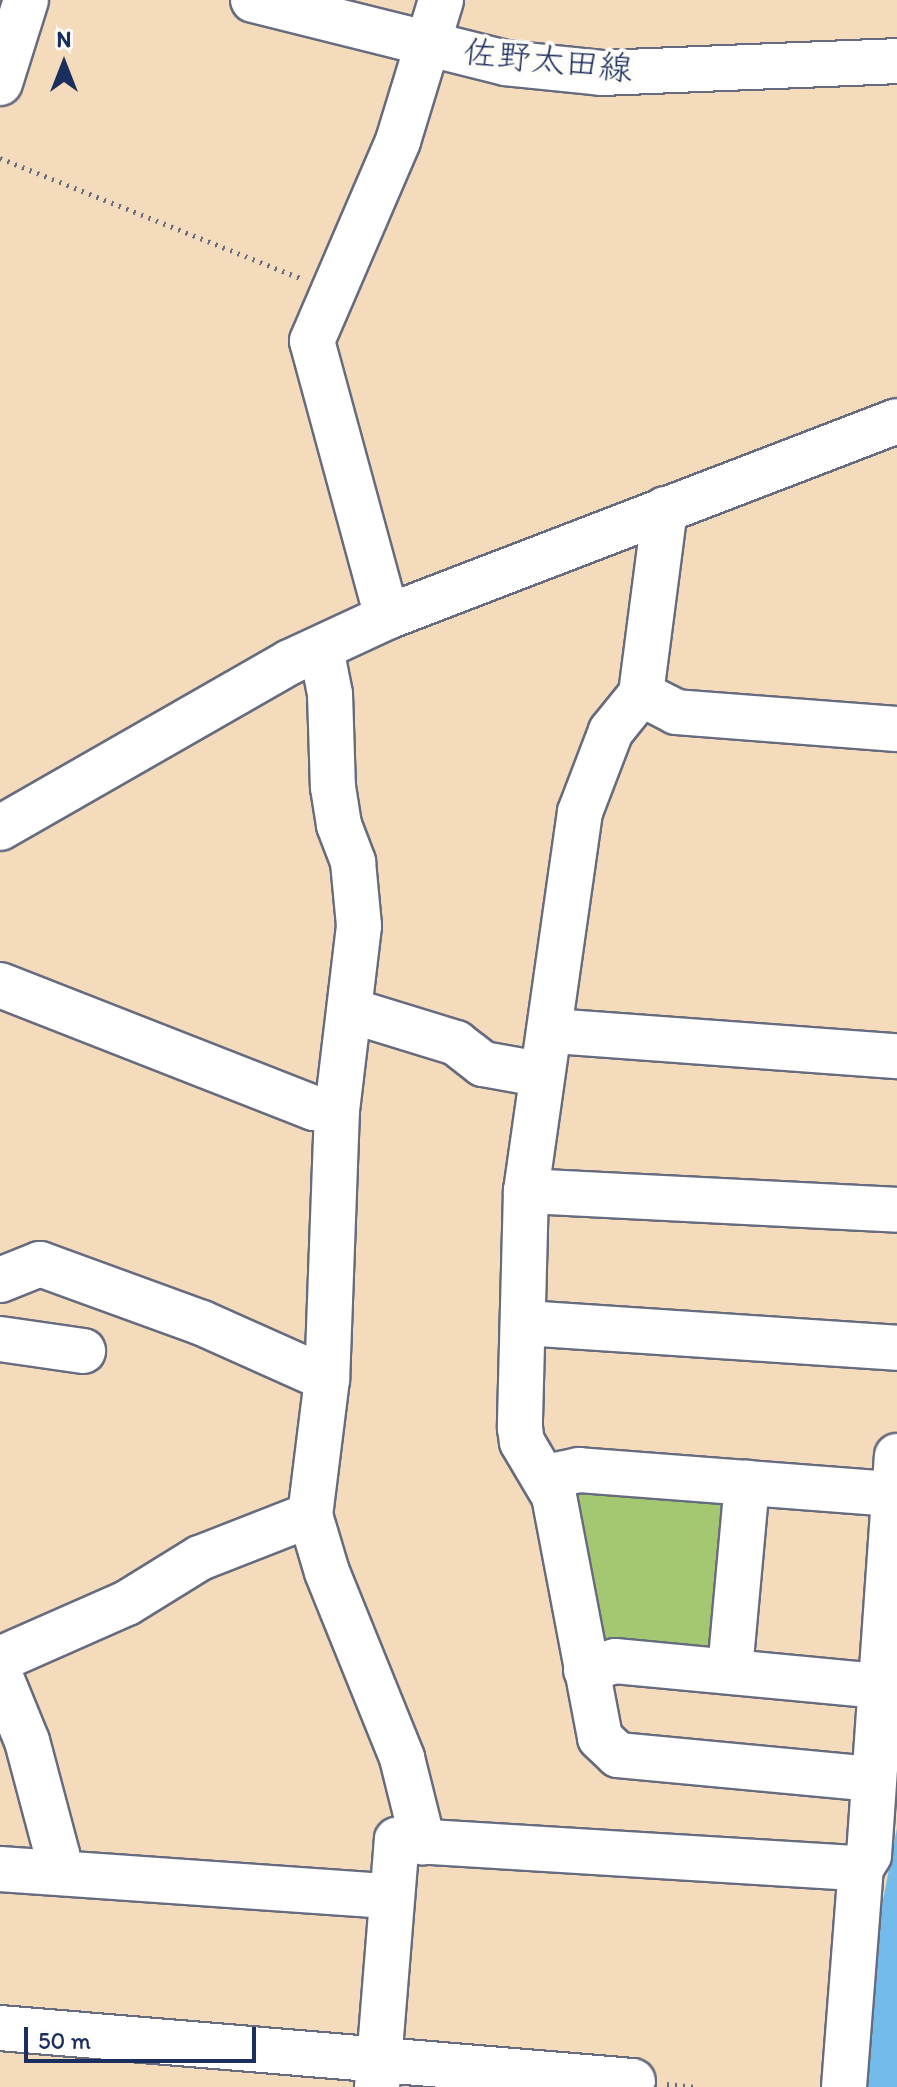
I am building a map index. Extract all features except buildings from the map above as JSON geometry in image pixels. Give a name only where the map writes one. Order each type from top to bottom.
[{"type":"street","points":[[0,83],[26,0]]},
{"type":"street","name":"佐野太田線","points":[[253,0],[505,63],[601,73],[897,61]]},
{"type":"street","points":[[387,617],[312,341],[398,141],[441,0]]},
{"type":"street","points":[[0,828],[321,648],[387,617],[897,421]]},
{"type":"street","points":[[665,509],[667,524],[641,694],[611,731],[580,812],[553,1031],[539,1074],[526,1191],[522,1442],[546,1477],[600,1738],[618,1755],[885,1751]]},
{"type":"street","points":[[321,648],[330,694],[333,787],[354,875],[359,926],[352,1011],[337,1110],[327,1379],[310,1515],[327,1572],[402,1758],[423,1842]]},
{"type":"street","points":[[641,694],[676,712],[897,729]]},
{"type":"street","points":[[0,985],[314,1108],[337,1110]]},
{"type":"street","points":[[352,1011],[456,1043],[483,1064],[539,1074]]},
{"type":"street","points":[[553,1031],[897,1056]]},
{"type":"street","points":[[526,1191],[897,1210]]},
{"type":"street","points":[[0,1280],[40,1264],[202,1323],[327,1379]]},
{"type":"street","points":[[524,1323],[897,1348]]},
{"type":"street","points":[[0,1339],[83,1351]]},
{"type":"street","points":[[546,1477],[579,1470],[747,1483],[896,1475],[880,1686],[885,1751],[869,1855],[861,1868],[844,2087]]},
{"type":"street","points":[[730,1670],[747,1483]]},
{"type":"street","points":[[0,1659],[127,1603],[200,1558],[310,1515]]},
{"type":"street","points":[[586,1670],[615,1661],[880,1686]]},
{"type":"street","points":[[0,1675],[13,1746],[57,1854],[55,1872]]},
{"type":"street","points":[[377,2073],[397,1840],[861,1868]]},
{"type":"street","points":[[0,1869],[391,1896]]},
{"type":"street","points":[[0,2028],[377,2073],[633,2081]]},
{"type":"path","points":[[0,158],[332,292]]},
{"type":"green space","points":[[580,1482],[728,1495],[718,1654],[598,1650],[571,1496]]},
{"type":"water","points":[[897,1828],[897,2087],[863,2087],[876,1936]]}]
